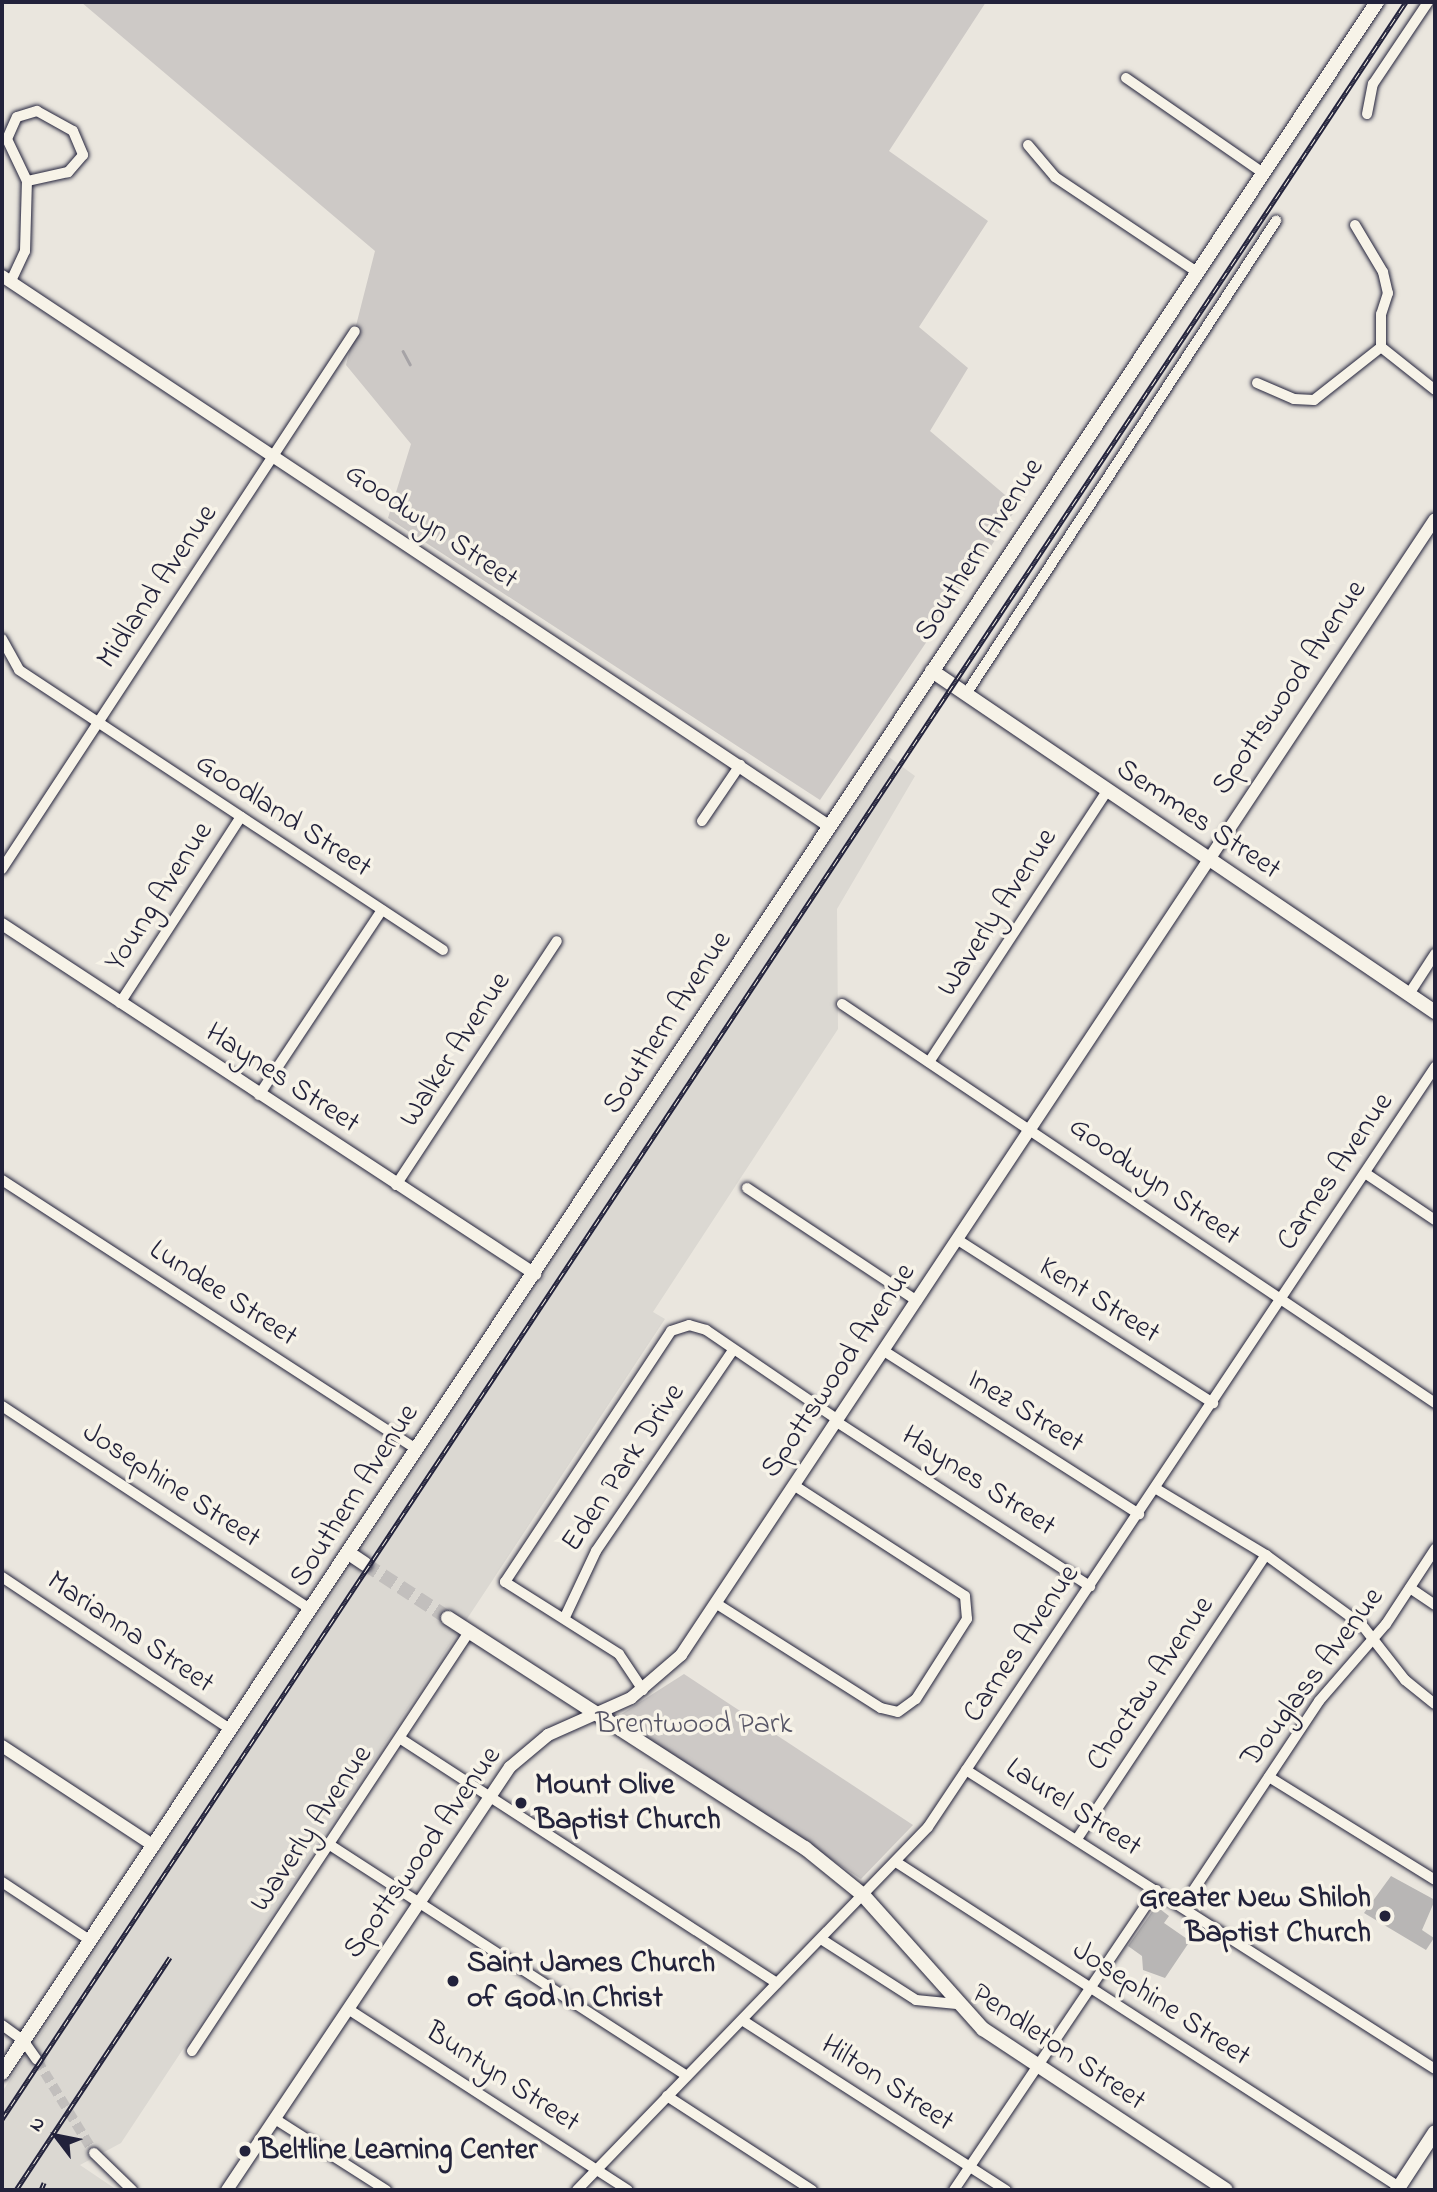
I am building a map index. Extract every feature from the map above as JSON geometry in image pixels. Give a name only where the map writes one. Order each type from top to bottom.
[{"type":"main road","name":"Southern Avenue","points":[[2,2073],[350,1554],[829,826],[1377,2]]},
{"type":"main road","name":"Semmes Street","points":[[932,671],[1435,1012]]},
{"type":"main road","points":[[350,1554],[365,1564]]},
{"type":"main road","points":[[448,1618],[805,1849],[863,1895],[957,2004]]},
{"type":"main road","name":"Pendleton Street","points":[[957,2004],[1037,2067],[1226,2190]]},
{"type":"main road","points":[[1398,2189],[1435,2132]]},
{"type":"street","points":[[1367,114],[1373,83],[1428,2]]},
{"type":"street","points":[[1126,78],[1263,173]]},
{"type":"street","points":[[6,278],[25,251],[27,181],[7,139],[17,117],[37,111],[73,131],[83,155],[68,172],[27,181]]},
{"type":"street","points":[[1028,145],[1055,177],[1197,272]]},
{"type":"street","points":[[966,694],[1276,221]]},
{"type":"street","points":[[1355,225],[1383,272],[1388,293],[1381,314],[1381,347]]},
{"type":"street","name":"Goodwyn Street","points":[[6,278],[829,826]]},
{"type":"street","name":"Midland Avenue","points":[[2,869],[355,331]]},
{"type":"street","points":[[1257,383],[1294,399],[1314,400],[1381,347]]},
{"type":"street","points":[[1381,347],[1435,390]]},
{"type":"street","name":"Spottswood Avenue","points":[[227,2190],[420,1903],[490,1793],[529,1748],[643,1690],[681,1655],[1435,519]]},
{"type":"street","name":"Goodland Street","points":[[2,639],[19,670],[443,950]]},
{"type":"street","points":[[702,821],[740,765]]},
{"type":"street","name":"Waverly Avenue","points":[[929,1062],[1107,790]]},
{"type":"street","name":"Young Avenue","points":[[120,1003],[241,817]]},
{"type":"street","points":[[259,1095],[382,910]]},
{"type":"street","name":"Haynes Street","points":[[2,924],[535,1274]]},
{"type":"street","name":"Walker Avenue","points":[[396,1185],[557,941]]},
{"type":"street","points":[[1409,994],[1435,954]]},
{"type":"street","name":"Goodwyn Street","points":[[842,1004],[1435,1403]]},
{"type":"street","name":"Carnes Avenue","points":[[577,2190],[928,1826],[1435,1068]]},
{"type":"street","points":[[1365,1173],[1435,1220]]},
{"type":"street","name":"Lundee Street","points":[[2,1180],[417,1450]]},
{"type":"street","points":[[747,1188],[917,1301]]},
{"type":"street","name":"Kent Street","points":[[958,1240],[1213,1403]]},
{"type":"street","name":"Haynes Street","points":[[565,1617],[505,1582],[671,1331],[692,1326],[733,1350],[1090,1586]]},
{"type":"street","name":"Eden Park Drive","points":[[565,1617],[596,1551],[733,1350]]},
{"type":"street","name":"Inez Street","points":[[884,1351],[1139,1514]]},
{"type":"street","name":"Josephine Street","points":[[2,1406],[311,1611]]},
{"type":"street","points":[[717,1604],[881,1709],[898,1712],[912,1704],[962,1628],[967,1603],[955,1587],[795,1486]]},
{"type":"street","points":[[1155,1488],[1266,1555],[1374,1639],[1405,1680],[1435,1704]]},
{"type":"street","name":"Douglass Avenue","points":[[1183,1906],[1331,1686],[1374,1639],[1435,1549]]},
{"type":"street","name":"Choctaw Avenue","points":[[1077,1839],[1266,1555]]},
{"type":"street","name":"Marianna Street","points":[[2,1577],[231,1730]]},
{"type":"street","points":[[1410,1588],[1435,1605]]},
{"type":"street","points":[[565,1617],[619,1654],[643,1690]]},
{"type":"street","name":"Waverly Avenue","points":[[192,2051],[401,1739],[469,1632]]},
{"type":"street","points":[[401,1739],[490,1793],[777,1983]]},
{"type":"street","points":[[2,1746],[154,1846]]},
{"type":"street","name":"Laurel Street","points":[[966,1770],[1435,2069]]},
{"type":"street","points":[[1269,1777],[1435,1880]]},
{"type":"street","points":[[330,1845],[687,2076]]},
{"type":"street","name":"Josephine Street","points":[[896,1862],[1087,1989],[1398,2189]]},
{"type":"street","points":[[2,1882],[91,1941]]},
{"type":"street","points":[[954,2190],[1156,1890]]},
{"type":"street","name":"Pendleton Street","points":[[821,1939],[916,2000],[957,2004]]},
{"type":"street","name":"Buntyn Street","points":[[348,2009],[628,2190]]},
{"type":"street","name":"Hilton Street","points":[[741,2020],[1006,2190]]},
{"type":"street","points":[[2,2025],[23,2040],[37,2060]]},
{"type":"street","points":[[667,2096],[812,2190]]},
{"type":"street","points":[[275,2119],[386,2190]]},
{"type":"street","points":[[94,2153],[112,2176],[132,2190]]},
{"type":"shaded area","points":[[889,757],[915,776],[837,909],[838,1029],[653,1312],[665,1319],[121,2143],[80,2165],[117,2190],[2,2190],[2,2092]]},
{"type":"green space","points":[[81,2],[986,2],[889,151],[988,221],[919,327],[968,368],[930,431],[1018,506],[820,800],[388,518],[411,444],[346,365],[375,251]]},
{"type":"green space","name":"Brentwood Park","points":[[684,1674],[913,1825],[861,1879],[615,1718]]},
{"type":"building","name":"Greater New Shiloh Baptist Church","points":[[1391,1876],[1435,1900],[1422,1930],[1434,1938],[1426,1950],[1364,1913]]},
{"type":"building","points":[[1156,1906],[1169,1916],[1164,1923],[1190,1941],[1165,1978],[1143,1970],[1142,1956],[1128,1946]]},
{"type":"waterway","points":[[403,351],[410,364]]},
{"type":"tunnel","points":[[365,1564],[448,1618]]},
{"type":"tunnel","points":[[37,2060],[94,2153]]},
{"type":"railway","points":[[2,2119],[1406,2]]},
{"type":"railway","points":[[16,2190],[170,1957]]},
{"type":"railway","points":[[41,2190],[44,2183]]},
{"type":"place","name":"Mount Olive Baptist Church","points":[[521,1803]]},
{"type":"place","name":"Greater New Shiloh Baptist Church","points":[[1385,1916]]},
{"type":"place","name":"Saint James Church of God In Christ","points":[[453,1981]]},
{"type":"place","name":"Beltline Learning Center","points":[[245,2151]]}]
